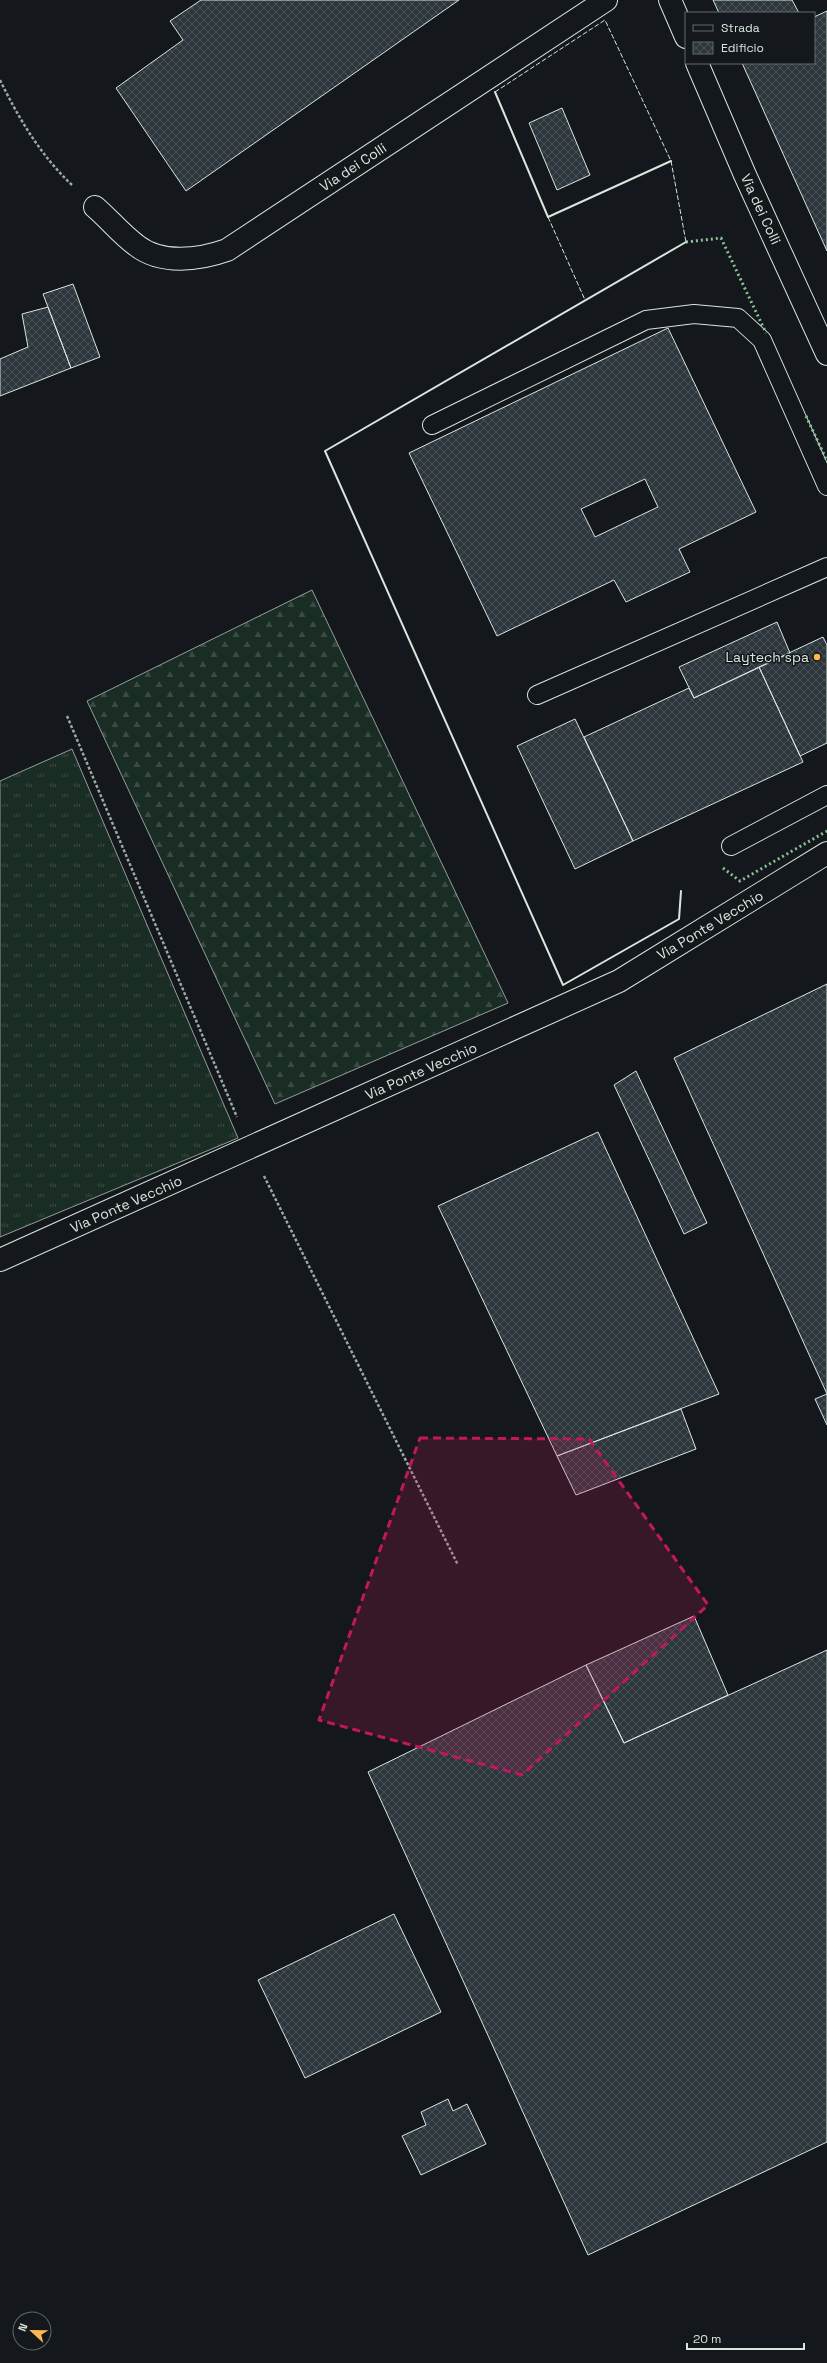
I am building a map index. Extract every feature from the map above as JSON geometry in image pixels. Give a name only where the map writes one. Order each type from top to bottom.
[{"type":"street","name":"Via dei Colli","points":[[95,207],[135,245],[147,252],[180,259],[206,258],[227,250],[606,0]]},
{"type":"street","points":[[670,0],[685,35]]},
{"type":"street","name":"Via dei Colli","points":[[697,64],[745,175],[827,354]]},
{"type":"street","name":"Via Ponte Vecchio","points":[[0,1260],[619,981],[827,853]]},
{"type":"lane","points":[[432,425],[646,320],[694,314],[738,318],[762,340],[827,486]]},
{"type":"lane","points":[[537,696],[827,567]]},
{"type":"lane","points":[[730,846],[827,795]]},
{"type":"path","points":[[0,80],[13,107],[35,142],[59,172],[95,207]]},
{"type":"path","points":[[68,716],[250,1148],[458,1565]]},
{"type":"highlighted area","points":[[420,1438],[589,1439],[708,1605],[522,1775],[319,1720]]},
{"type":"green space","points":[[312,590],[508,1003],[275,1104],[87,701]]},
{"type":"green space","points":[[72,749],[238,1138],[0,1237],[0,781]]},
{"type":"building","points":[[201,0],[459,0],[186,191],[116,88],[183,40],[170,21]]},
{"type":"building","points":[[713,0],[792,0],[798,12],[719,12]]},
{"type":"building","points":[[827,11],[827,251],[742,64],[815,64],[815,17]]},
{"type":"building","points":[[562,108],[590,175],[557,190],[529,123]]},
{"type":"building","points":[[73,284],[100,357],[71,368],[43,294]]},
{"type":"building","points":[[48,307],[71,368],[0,396],[0,359],[28,347],[22,314]]},
{"type":"building","points":[[668,328],[756,512],[679,549],[690,572],[626,602],[614,580],[497,636],[409,453]],"holes":[[[645,479],[658,507],[595,537],[581,509]]]},
{"type":"building","points":[[777,622],[790,653],[694,698],[679,667]]},
{"type":"building","points":[[823,637],[827,645],[827,743],[800,756],[759,667]]},
{"type":"building","points":[[759,667],[803,762],[633,841],[584,737],[689,688],[694,698]]},
{"type":"building","points":[[575,719],[633,841],[575,869],[517,746]]},
{"type":"building","points":[[827,984],[827,1394],[674,1058]]},
{"type":"building","points":[[636,1071],[707,1223],[684,1234],[614,1085]]},
{"type":"building","points":[[598,1132],[719,1394],[557,1456],[438,1206]]},
{"type":"building","points":[[827,1394],[827,1425],[815,1399]]},
{"type":"building","points":[[681,1409],[696,1449],[576,1495],[557,1456]]},
{"type":"building","points":[[694,1616],[728,1695],[624,1743],[586,1665]]},
{"type":"building","points":[[827,1650],[827,2142],[588,2255],[368,1772],[586,1665],[624,1743]]},
{"type":"building","points":[[394,1914],[441,2012],[305,2078],[258,1980]]},
{"type":"building","points":[[448,2099],[453,2111],[467,2104],[486,2144],[421,2175],[402,2136],[426,2125],[421,2112]]},
{"type":"hedge","points":[[686,242],[721,238],[766,333]]},
{"type":"hedge","points":[[806,416],[827,461]]},
{"type":"hedge","points":[[723,868],[740,881],[827,831]]},
{"type":"fence","points":[[495,92],[605,20],[671,161],[686,242]]},
{"type":"fence","points":[[548,217],[585,300]]},
{"type":"wall","points":[[495,92],[548,217],[671,161]]},
{"type":"wall","points":[[681,891],[679,919],[563,985],[325,451],[686,242]]},
{"type":"place","name":"Laytech spa","points":[[817,657]]}]
